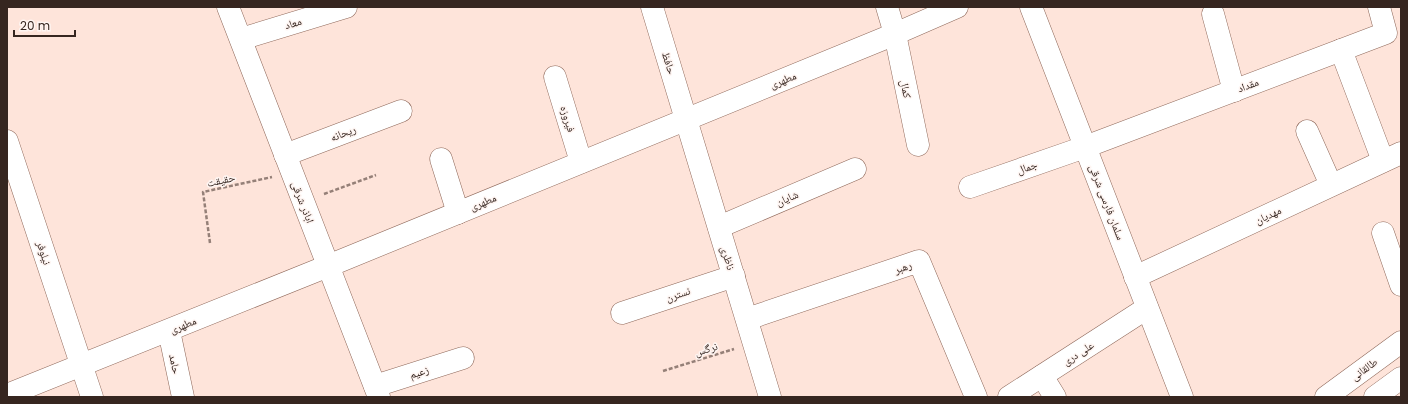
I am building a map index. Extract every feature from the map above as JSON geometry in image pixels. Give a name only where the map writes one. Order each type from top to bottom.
[{"type":"street","name":"اباذر شرقی","points":[[228,7],[377,391]]},
{"type":"street","name":"معاد","points":[[241,39],[346,7]]},
{"type":"street","name":"حافظ","points":[[652,7],[686,119]]},
{"type":"street","name":"کمال","points":[[888,7],[918,145]]},
{"type":"street","name":"مطهری","points":[[7,395],[458,213],[895,34],[957,7]]},
{"type":"street","name":"سلمان فارسی شرقی","points":[[1032,7],[1182,397]]},
{"type":"street","name":"مقداد","points":[[1085,146],[1386,33],[1379,7]]},
{"type":"street","points":[[1213,14],[1234,91]]},
{"type":"street","points":[[1341,50],[1392,157]]},
{"type":"street","name":"فیروزه","points":[[555,77],[581,162]]},
{"type":"street","name":"ریحانه","points":[[288,164],[401,111]]},
{"type":"street","name":"ناظری","points":[[686,119],[770,397]]},
{"type":"street","points":[[1307,131],[1331,185]]},
{"type":"street","name":"نیلوفر","points":[[7,141],[92,397]]},
{"type":"street","name":"جمال","points":[[970,187],[1085,146]]},
{"type":"street","name":"مهدیان","points":[[1135,277],[1392,157]]},
{"type":"street","points":[[441,160],[458,213]]},
{"type":"street","name":"شایان","points":[[719,227],[855,169]]},
{"type":"street","points":[[1383,233],[1401,285]]},
{"type":"street","name":"رهبر","points":[[747,320],[920,261],[976,397]]},
{"type":"street","name":"نسترن","points":[[622,313],[734,276]]},
{"type":"street","name":"علی دری","points":[[1009,397],[1147,308]]},
{"type":"street","name":"حامد","points":[[168,331],[183,397]]},
{"type":"street","name":"طالقانی","points":[[1326,397],[1401,342]]},
{"type":"street","name":"زعیم","points":[[377,391],[463,358]]},
{"type":"street","points":[[1042,376],[1055,397]]},
{"type":"street","points":[[1375,397],[1401,378]]},
{"type":"path","name":"حقیقت","points":[[210,243],[203,192],[288,164]]},
{"type":"path","points":[[303,202],[376,175]]},
{"type":"path","name":"نرگس","points":[[663,371],[754,343]]}]
